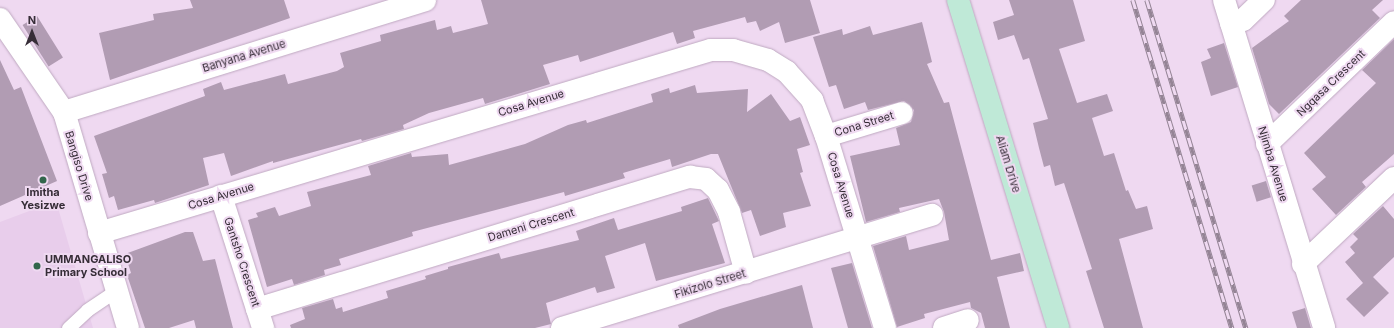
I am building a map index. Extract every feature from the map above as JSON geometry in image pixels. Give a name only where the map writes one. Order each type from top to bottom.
[{"type":"street","name":"Banyana Avenue","points":[[64,112],[425,0]]},
{"type":"street","name":"Aliam Drive","points":[[958,0],[1058,328]]},
{"type":"street","name":"Njimba Avenue","points":[[1224,0],[1303,264],[1324,328]]},
{"type":"street","points":[[1231,23],[1243,20],[1264,0]]},
{"type":"street","name":"Bangiso Drive","points":[[0,18],[64,112],[128,328]]},
{"type":"street","name":"Ngqasa Crescent","points":[[1267,144],[1394,22]]},
{"type":"street","name":"Cosa Avenue","points":[[99,233],[711,50],[733,50],[768,60],[787,72],[812,100],[826,136],[885,328]]},
{"type":"street","name":"Cona Street","points":[[826,136],[902,112]]},
{"type":"street","name":"Dameni Crescent","points":[[260,318],[690,177],[706,179],[718,190],[728,212],[746,273]]},
{"type":"street","points":[[1303,264],[1394,178]]},
{"type":"street","name":"Gantsho Crescent","points":[[221,196],[260,318]]},
{"type":"street","points":[[858,238],[932,215]]},
{"type":"street","name":"Fikizolo Street","points":[[562,328],[858,238]]},
{"type":"street","points":[[944,328],[968,320]]},
{"type":"lane","points":[[68,328],[87,310],[117,290]]},
{"type":"shaded area","name":"UMMANGALISO Primary School","points":[[56,201],[93,328],[0,328],[0,222]]},
{"type":"building","points":[[190,0],[284,0],[290,18],[110,80],[99,33],[154,20],[153,14],[193,8]]},
{"type":"building","points":[[481,0],[810,0],[820,33],[785,43],[779,22],[760,31],[756,21],[747,23],[745,17],[693,31],[695,38],[677,44],[673,32],[580,62],[578,55],[543,65],[550,84],[485,104],[483,98],[429,113],[403,125],[404,129],[362,141],[361,139],[273,163],[273,161],[231,176],[224,153],[203,158],[209,185],[155,203],[154,200],[118,210],[114,196],[109,198],[102,174],[107,173],[94,136],[205,96],[203,89],[221,82],[224,90],[285,74],[288,84],[337,71],[344,67],[340,53],[381,41],[380,35],[435,20],[437,30],[451,26],[453,33],[488,24]]},
{"type":"building","points":[[1009,0],[1073,0],[1085,41],[1059,49],[1077,103],[1107,94],[1113,111],[1092,118],[1104,156],[1114,153],[1126,191],[1128,190],[1136,209],[1147,206],[1153,229],[1119,239],[1143,328],[1104,328],[1086,271],[1092,269],[1064,183],[1055,186],[1050,165],[1044,167],[1033,123],[1048,119],[1029,58],[1023,60],[1014,35],[998,40],[993,22],[1014,15]]},
{"type":"building","points":[[1301,0],[1383,0],[1372,10],[1380,18],[1279,114],[1269,104],[1252,48],[1289,21],[1284,16]]},
{"type":"building","points":[[37,16],[63,58],[49,67],[23,25]]},
{"type":"building","points":[[922,22],[932,62],[927,64],[944,103],[949,102],[991,260],[1020,253],[1024,271],[997,277],[1010,328],[985,328],[981,313],[971,308],[970,302],[924,314],[925,318],[897,327],[873,246],[906,236],[909,250],[949,240],[944,212],[939,199],[899,208],[900,212],[866,222],[850,156],[900,145],[896,128],[911,122],[914,110],[904,101],[868,110],[865,102],[844,109],[836,85],[829,87],[813,37],[842,29],[843,35],[870,26],[873,35]]},
{"type":"building","points":[[1394,39],[1394,154],[1362,182],[1366,187],[1336,215],[1312,189],[1326,177],[1304,153],[1376,83],[1362,70]]},
{"type":"building","points":[[1224,43],[1238,87],[1211,96],[1201,62],[1211,58],[1207,49]]},
{"type":"building","points":[[0,60],[14,90],[21,87],[57,181],[0,206]]},
{"type":"building","points":[[695,85],[697,93],[748,89],[747,112],[771,94],[790,121],[800,117],[810,145],[797,149],[803,172],[800,173],[811,206],[783,213],[786,227],[760,236],[751,210],[742,213],[718,154],[711,154],[672,167],[670,159],[623,173],[625,178],[565,196],[564,192],[412,232],[413,236],[339,259],[341,265],[324,270],[325,275],[294,285],[292,279],[267,287],[248,220],[258,217],[256,213],[275,207],[279,216],[311,206],[307,192],[371,175],[368,166],[411,153],[412,157],[448,154],[449,165],[525,144],[568,125],[586,120],[587,123],[653,102],[651,94],[669,88],[670,93]]},
{"type":"building","points":[[1266,181],[1271,197],[1257,202],[1252,185]]},
{"type":"building","points":[[708,198],[719,221],[712,224],[725,263],[656,281],[645,243],[605,256],[615,288],[597,293],[595,287],[546,303],[551,324],[535,328],[291,328],[290,325],[305,319],[302,308],[333,299],[336,309],[342,307],[343,312],[388,298],[386,291],[426,279],[425,276],[448,269],[448,267],[499,253],[501,259],[579,240],[576,231],[614,218],[618,230],[682,211],[681,207]]},
{"type":"building","points":[[1383,206],[1394,219],[1394,257],[1373,277],[1389,293],[1364,317],[1346,299],[1363,283],[1345,262],[1355,253],[1350,247],[1358,239],[1353,234]]},
{"type":"building","points":[[185,232],[193,232],[203,261],[215,259],[233,328],[196,328],[194,320],[169,328],[145,328],[127,275],[131,273],[125,254]]},
{"type":"building","points":[[852,263],[872,328],[848,328],[831,268]]},
{"type":"building","points":[[802,285],[813,328],[679,328],[678,325],[720,309]]},
{"type":"building","points":[[1305,308],[1311,328],[1297,328],[1292,312]]},
{"type":"railway","points":[[1133,0],[1232,328]]},
{"type":"railway","points":[[1147,0],[1246,328]]},
{"type":"place","name":"Imitha Yesizwe","points":[[43,180]]},
{"type":"place","name":"UMMANGALISO Primary School","points":[[37,266]]}]
